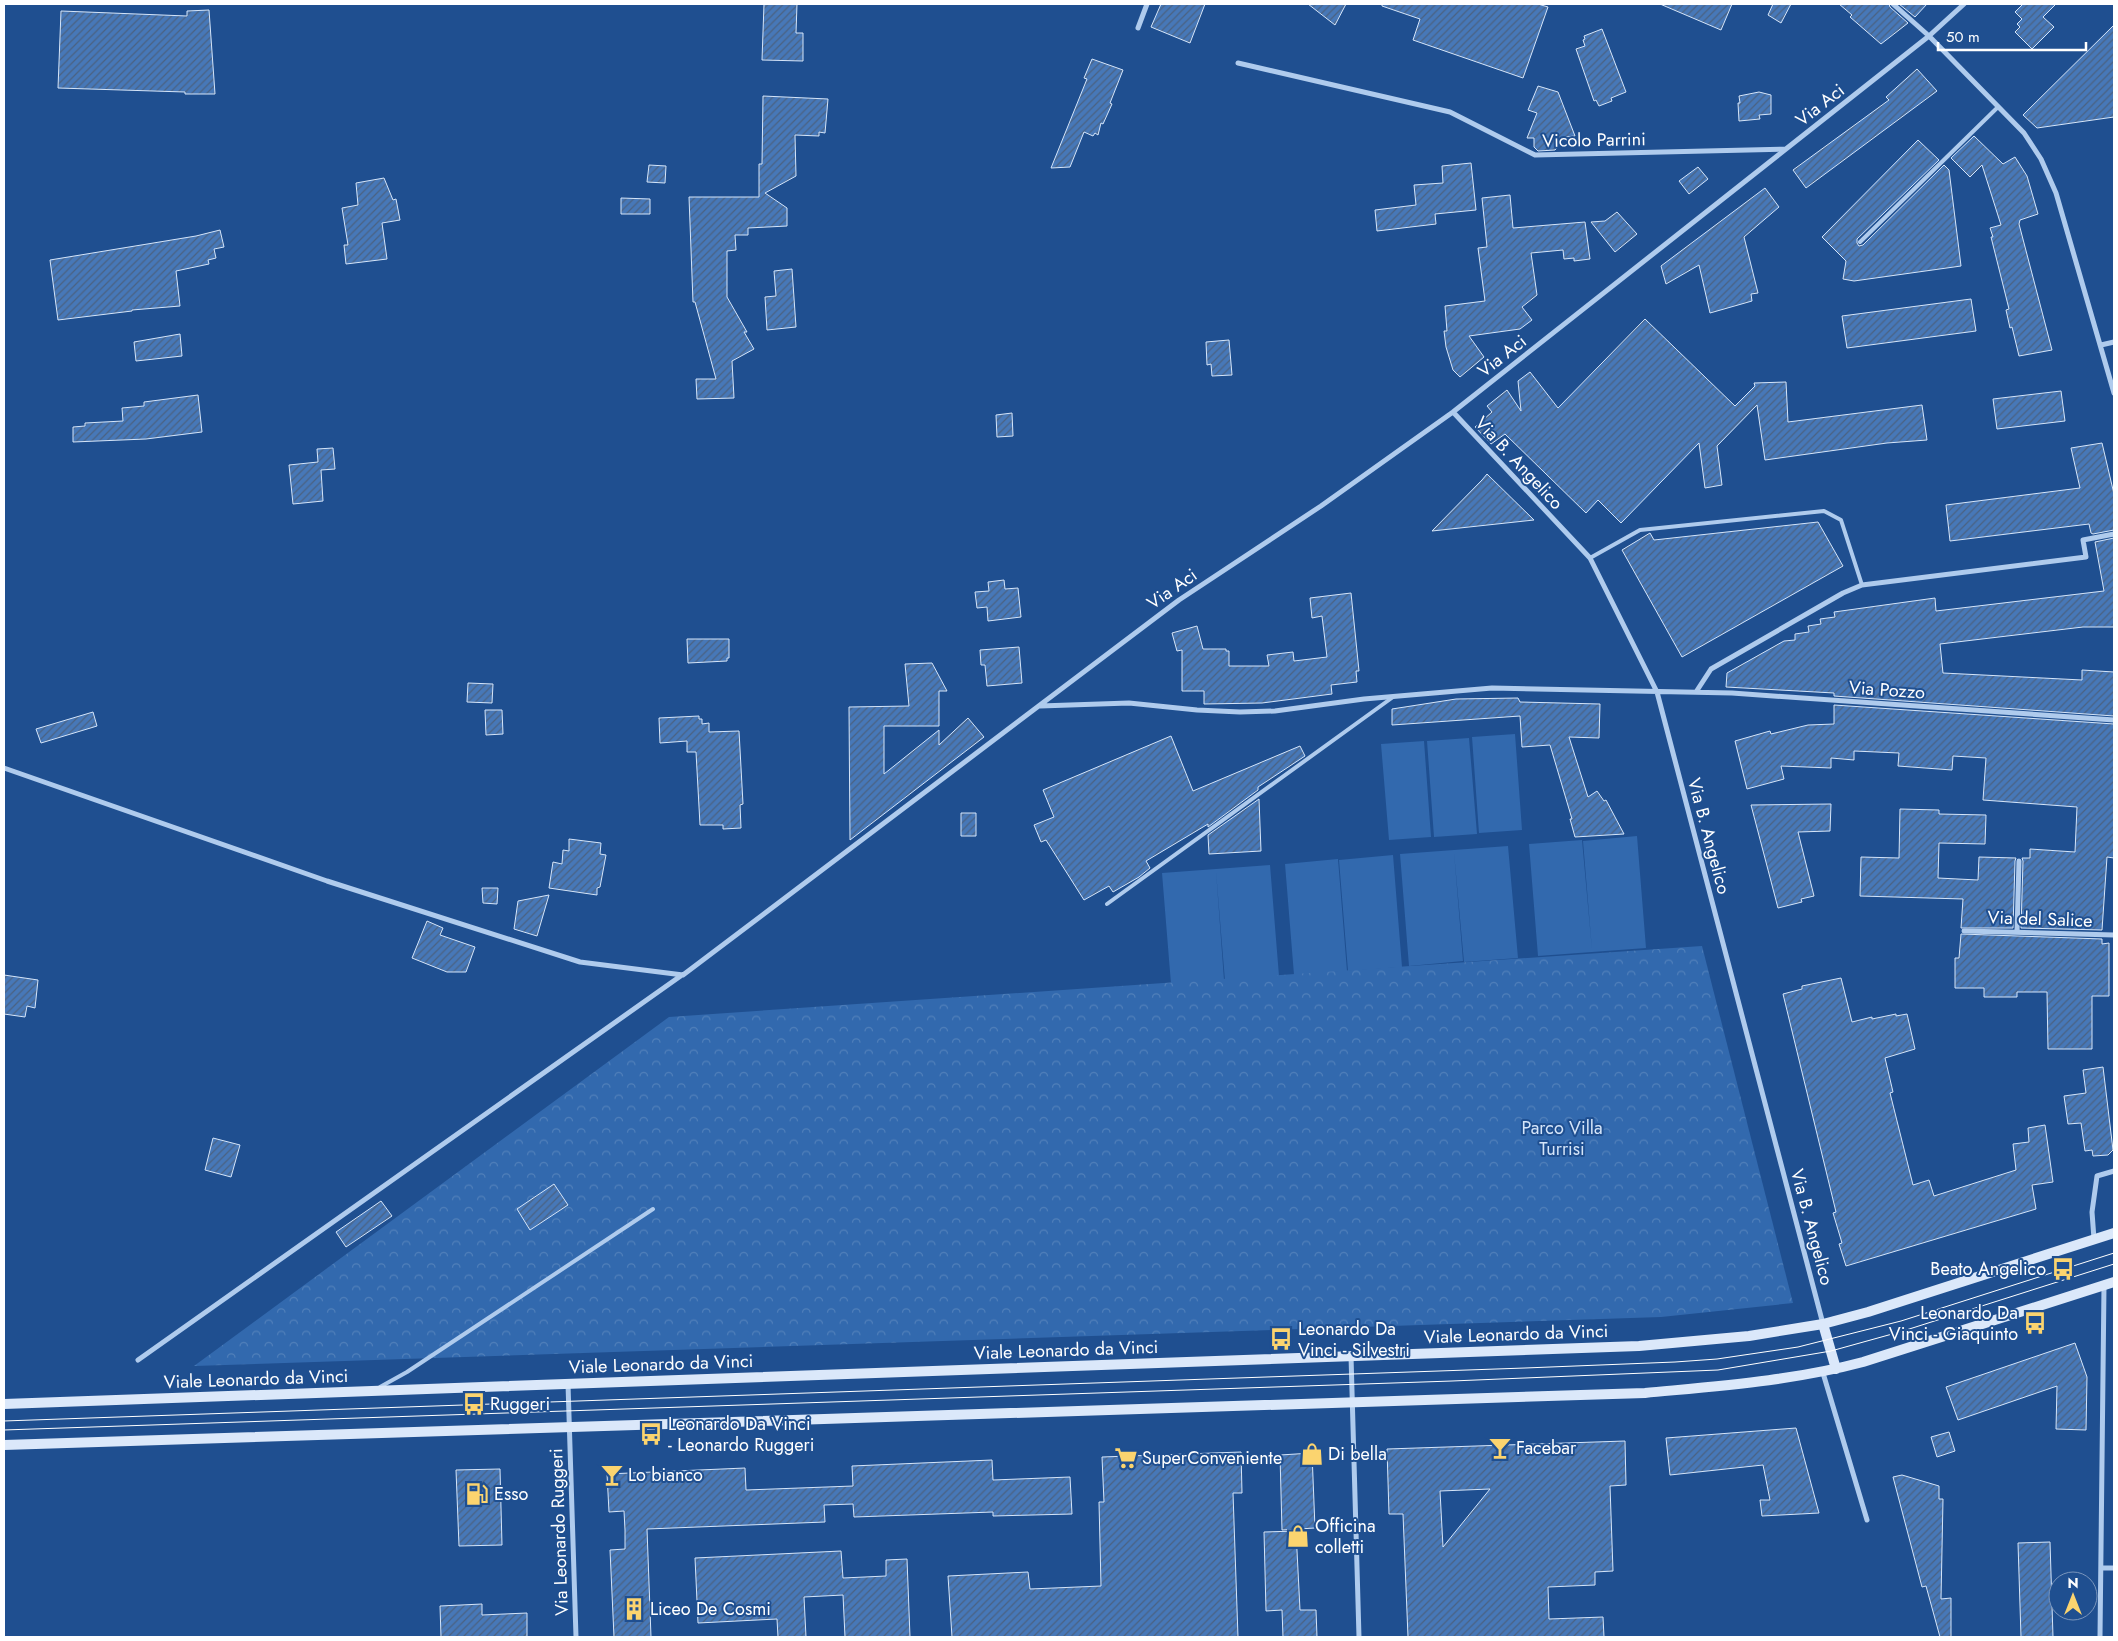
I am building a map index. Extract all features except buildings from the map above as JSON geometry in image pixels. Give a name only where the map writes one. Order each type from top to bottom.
[{"type":"street","points":[[1138,28],[1147,4]]},
{"type":"street","points":[[1893,4],[1929,36],[2024,133],[2041,159],[2056,193],[2114,393]]},
{"type":"street","name":"Via Aci","points":[[138,1360],[682,975],[1180,600],[1321,506],[1453,412],[1929,36],[1964,4]]},
{"type":"street","name":"Vicolo Parrini","points":[[1238,63],[1450,112],[1535,155],[1786,149]]},
{"type":"street","points":[[2101,345],[2114,342]]},
{"type":"street","name":"Via B. Angelico","points":[[1453,412],[1590,558],[1657,692],[1823,1324]]},
{"type":"street","points":[[1696,692],[1711,669],[1844,593],[1862,585],[2086,556],[2083,540],[2114,534]]},
{"type":"street","name":"Via Pozzo","points":[[1040,706],[1129,703],[1240,712],[1275,711],[1492,688],[1696,692],[2114,720]]},
{"type":"street","points":[[4,768],[326,881],[580,962],[682,975]]},
{"type":"street","points":[[2017,932],[2019,861]]},
{"type":"street","name":"Via del Salice","points":[[1964,931],[2114,936]]},
{"type":"street","points":[[2094,1239],[2092,1212],[2097,1176],[2114,1171]]},
{"type":"street","name":"Viale Leonardo da Vinci","points":[[4,1404],[1639,1346],[1750,1336],[1823,1324],[1868,1312],[2114,1233]]},
{"type":"street","points":[[4,1445],[1645,1392],[1763,1381],[1823,1373],[2109,1284],[2100,1637]]},
{"type":"street","points":[[1823,1324],[1836,1369]]},
{"type":"street","points":[[1351,1356],[1358,1637]]},
{"type":"street","points":[[1823,1373],[1867,1520]]},
{"type":"street","name":"Via Leonardo Ruggeri","points":[[568,1384],[576,1637]]},
{"type":"street","points":[[2102,1568],[2114,1568]]},
{"type":"lane","points":[[1860,242],[1998,107]]},
{"type":"lane","points":[[1590,558],[1640,530],[1824,511],[1841,520],[1862,585]]},
{"type":"lane","points":[[1107,904],[1393,697]]},
{"type":"lane","points":[[373,1391],[407,1372],[653,1209]]},
{"type":"green space","points":[[1515,734],[1522,830],[1479,833],[1472,737]]},
{"type":"green space","points":[[1469,738],[1477,834],[1434,837],[1427,741]]},
{"type":"green space","points":[[1424,741],[1431,837],[1389,840],[1381,744]]},
{"type":"green space","points":[[1637,836],[1646,948],[1538,956],[1529,844],[1582,840],[1592,950],[1583,841]]},
{"type":"green space","points":[[1508,846],[1518,958],[1464,962],[1454,852],[1463,961],[1409,966],[1400,854]]},
{"type":"green space","points":[[1393,855],[1402,967],[1348,971],[1339,860]]},
{"type":"green space","points":[[1338,859],[1347,971],[1294,975],[1285,864]]},
{"type":"green space","points":[[1270,865],[1279,976],[1225,981],[1216,871],[1224,980],[1171,984],[1162,873]]},
{"type":"green space","name":"Parco Villa Turrisi","points":[[1702,946],[1793,1303],[1661,1317],[194,1366],[669,1017]]},
{"type":"tram line","points":[[4,1421],[1525,1368],[1717,1359],[1798,1347],[1901,1321],[2114,1253]]},
{"type":"tram line","points":[[4,1430],[1452,1381],[1718,1370],[1831,1351],[1903,1331],[2114,1264]]},
{"type":"place","name":"Beato Angelico","points":[[2063,1269]]},
{"type":"place","name":"Leonardo Da Vinci - Giaquinto","points":[[2035,1323]]},
{"type":"place","name":"Leonardo Da Vinci - Silvestri","points":[[1281,1339]]},
{"type":"place","name":"Ruggeri","points":[[474,1404]]},
{"type":"place","name":"Leonardo Da Vinci - Leonardo Ruggeri","points":[[651,1434]]},
{"type":"place","name":"Facebar","points":[[1500,1448]]},
{"type":"place","name":"Di bella","points":[[1312,1454]]},
{"type":"place","name":"SuperConveniente","points":[[1126,1458]]},
{"type":"place","name":"Lo bianco","points":[[612,1475]]},
{"type":"place","name":"Esso","points":[[477,1494]]},
{"type":"place","name":"Officina colletti","points":[[1298,1536]]},
{"type":"place","name":"Liceo De Cosmi","points":[[634,1609]]}]
